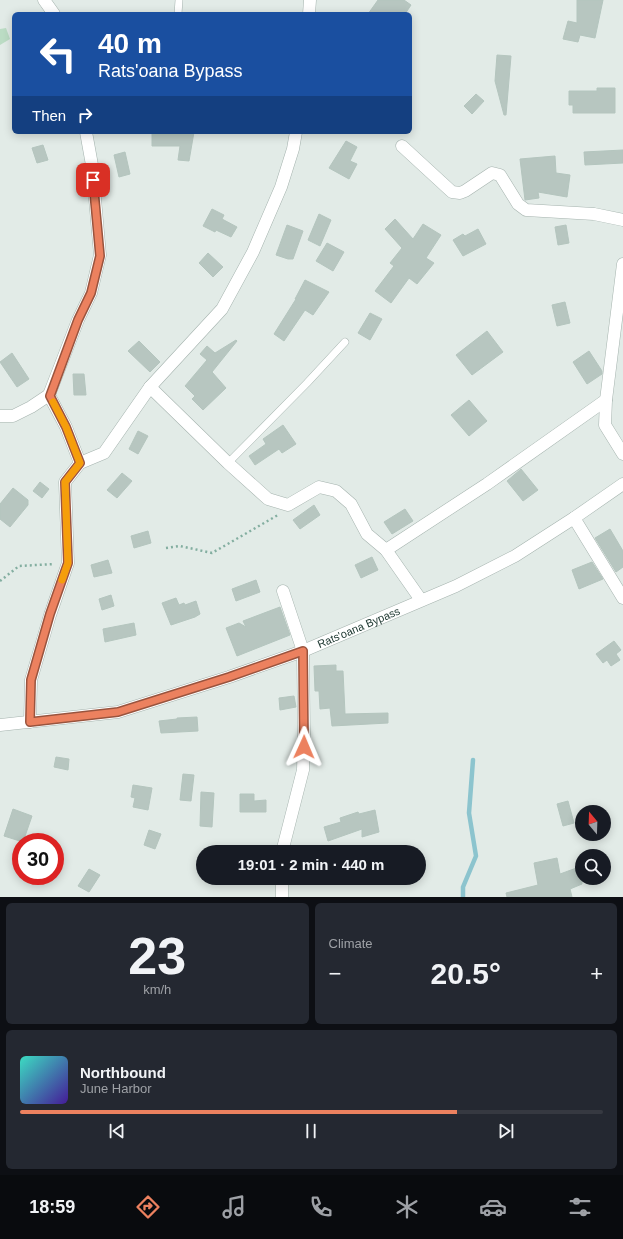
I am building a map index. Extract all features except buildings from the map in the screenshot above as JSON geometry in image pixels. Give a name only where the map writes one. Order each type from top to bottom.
[{"type":"street","points":[[44,0],[53,12]]},
{"type":"street","points":[[309,12],[310,0]]},
{"type":"street","points":[[0,416],[13,416],[50,396],[78,320],[91,293],[100,256],[92,165],[86,134]]},
{"type":"street","points":[[30,722],[31,680],[50,614],[68,563],[65,482],[80,463],[104,453],[150,387],[222,309],[252,252],[281,187],[293,149],[296,134]]},
{"type":"street","points":[[402,146],[452,192],[460,193],[465,191],[492,173],[500,175],[518,204],[526,210],[594,214],[623,220]]},
{"type":"street","points":[[623,264],[606,400],[605,425],[623,454]]},
{"type":"street","points":[[150,387],[228,463],[268,499],[288,505],[319,487],[336,491],[351,504],[367,534],[386,550],[421,600]]},
{"type":"street","points":[[50,396],[66,427],[80,463]]},
{"type":"street","points":[[386,550],[487,484],[606,400]]},
{"type":"street","name":"Rats'oana Bypass","points":[[0,725],[118,712],[229,677],[303,651],[456,586],[515,556],[623,484]]},
{"type":"street","points":[[574,518],[623,598]]},
{"type":"street","points":[[283,591],[303,651],[304,735],[303,770],[284,845]]},
{"type":"street","points":[[282,885],[282,897]]},
{"type":"lane","points":[[178,12],[179,0]]},
{"type":"lane","points":[[228,463],[345,342]]},
{"type":"path","points":[[166,548],[180,546],[212,553],[275,518],[288,505]]},
{"type":"path","points":[[0,581],[20,566],[68,563]]},
{"type":"green space","points":[[6,28],[10,39],[0,45],[0,29]]},
{"type":"waterway","points":[[463,897],[463,887],[476,856],[469,813],[473,760]]},
{"type":"slow traffic","points":[[53,402],[66,427],[80,463],[65,482],[68,563],[62,580]]},
{"type":"route","points":[[93,180],[100,256],[91,293],[78,320],[50,396],[66,427],[80,463],[65,482],[68,563],[50,614],[31,680],[30,722],[118,712],[229,677],[303,651],[304,747]]}]
